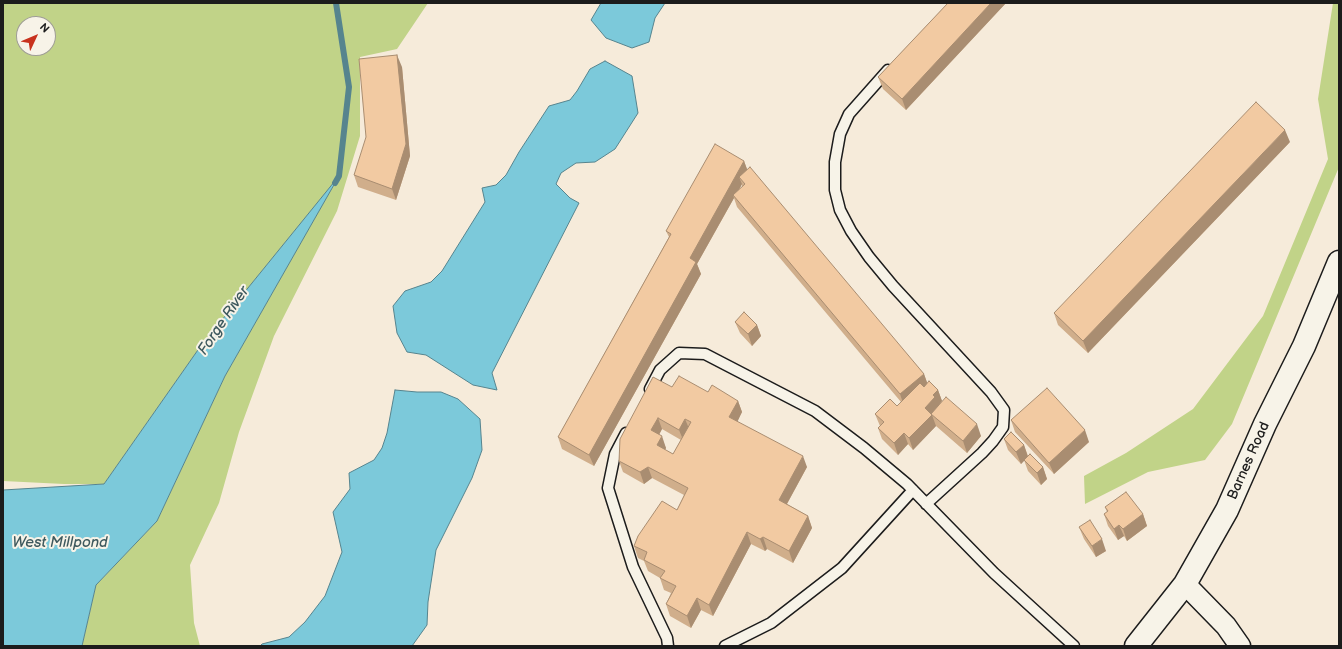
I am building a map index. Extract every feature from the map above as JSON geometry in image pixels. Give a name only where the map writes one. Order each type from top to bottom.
[{"type":"street","name":"Barnes Road","points":[[1136,646],[1185,584],[1227,510],[1265,424],[1304,346],[1339,262]]},
{"type":"street","points":[[1185,584],[1226,626],[1240,646]]},
{"type":"lane","points":[[895,62],[848,114],[840,134],[835,162],[835,190],[840,210],[851,231],[869,257],[893,286],[991,392],[1004,410],[1003,427],[993,441],[982,453],[926,504]]},
{"type":"lane","points":[[645,398],[660,370],[679,352],[705,354],[815,411],[864,448],[913,490],[994,574],[1074,646]]},
{"type":"lane","points":[[630,426],[615,454],[608,488],[633,567],[667,638],[668,646]]},
{"type":"lane","points":[[725,646],[771,623],[842,568],[913,490]]},
{"type":"green space","points":[[3,3],[428,3],[397,49],[360,57],[360,136],[337,211],[274,336],[239,432],[219,503],[190,565],[194,623],[200,646],[82,646],[96,585],[157,521],[225,376],[337,179],[200,347],[104,484],[3,481]]},
{"type":"green space","points":[[1333,3],[1339,3],[1339,167],[1232,424],[1205,460],[1148,472],[1085,504],[1084,476],[1126,453],[1193,409],[1263,316],[1328,159],[1318,99]]},
{"type":"water","points":[[601,3],[665,3],[655,18],[649,42],[632,48],[606,38],[591,20]]},
{"type":"water","points":[[605,61],[632,76],[638,113],[615,149],[595,162],[576,163],[561,173],[556,184],[570,198],[579,203],[492,373],[497,390],[473,385],[426,355],[407,352],[397,333],[393,306],[405,291],[431,282],[442,271],[485,202],[482,188],[496,185],[506,175],[549,106],[570,100],[590,69]]},
{"type":"water","name":"West Millpond","points":[[339,176],[225,376],[157,521],[96,585],[82,646],[3,646],[3,490],[104,484],[200,347]]},
{"type":"water","points":[[395,390],[441,392],[458,399],[480,419],[482,450],[472,478],[436,550],[428,602],[427,625],[412,646],[260,646],[262,644],[289,637],[305,622],[325,596],[342,552],[333,512],[350,489],[349,473],[374,460],[382,448],[387,433]]},
{"type":"building","points":[[948,3],[991,3],[902,99],[878,77]]},
{"type":"building","points":[[397,55],[406,144],[392,189],[354,175],[366,137],[359,59]]},
{"type":"building","points":[[1256,102],[1285,130],[1083,341],[1054,313]]},
{"type":"building","points":[[715,144],[744,161],[690,258],[696,262],[589,455],[558,437],[671,234],[666,231]]},
{"type":"building","points":[[750,167],[924,374],[900,394],[733,195],[745,184],[739,177]]},
{"type":"building","points":[[744,312],[757,325],[748,334],[735,322]]},
{"type":"building","points":[[679,376],[708,392],[712,385],[738,401],[729,417],[803,456],[779,500],[808,516],[789,551],[763,537],[760,539],[747,532],[709,605],[697,598],[687,616],[666,604],[676,586],[660,578],[665,571],[644,560],[647,552],[634,546],[638,536],[662,501],[677,510],[688,488],[648,467],[640,472],[619,461],[620,439],[653,377],[672,387]],"holes":[[[658,418],[679,430],[685,419],[691,422],[673,454],[657,445],[662,436],[651,430]]]},
{"type":"building","points":[[929,381],[938,390],[933,395],[935,397],[925,408],[932,415],[909,438],[904,433],[894,443],[878,428],[884,422],[875,414],[890,399],[897,406],[920,383],[924,387]]},
{"type":"building","points":[[1047,388],[1085,430],[1049,463],[1011,420]]},
{"type":"building","points":[[946,397],[977,424],[963,441],[931,414]]},
{"type":"building","points":[[1011,432],[1024,445],[1016,452],[1004,439]]},
{"type":"building","points":[[1030,454],[1043,467],[1037,473],[1024,460]]},
{"type":"building","points":[[1126,492],[1143,514],[1123,529],[1119,525],[1114,529],[1104,514],[1108,511],[1105,507]]},
{"type":"building","points":[[1090,520],[1102,539],[1092,546],[1079,527]]},
{"type":"waterway","name":"Forge River","points":[[335,183],[339,176],[349,87],[336,3]]}]
